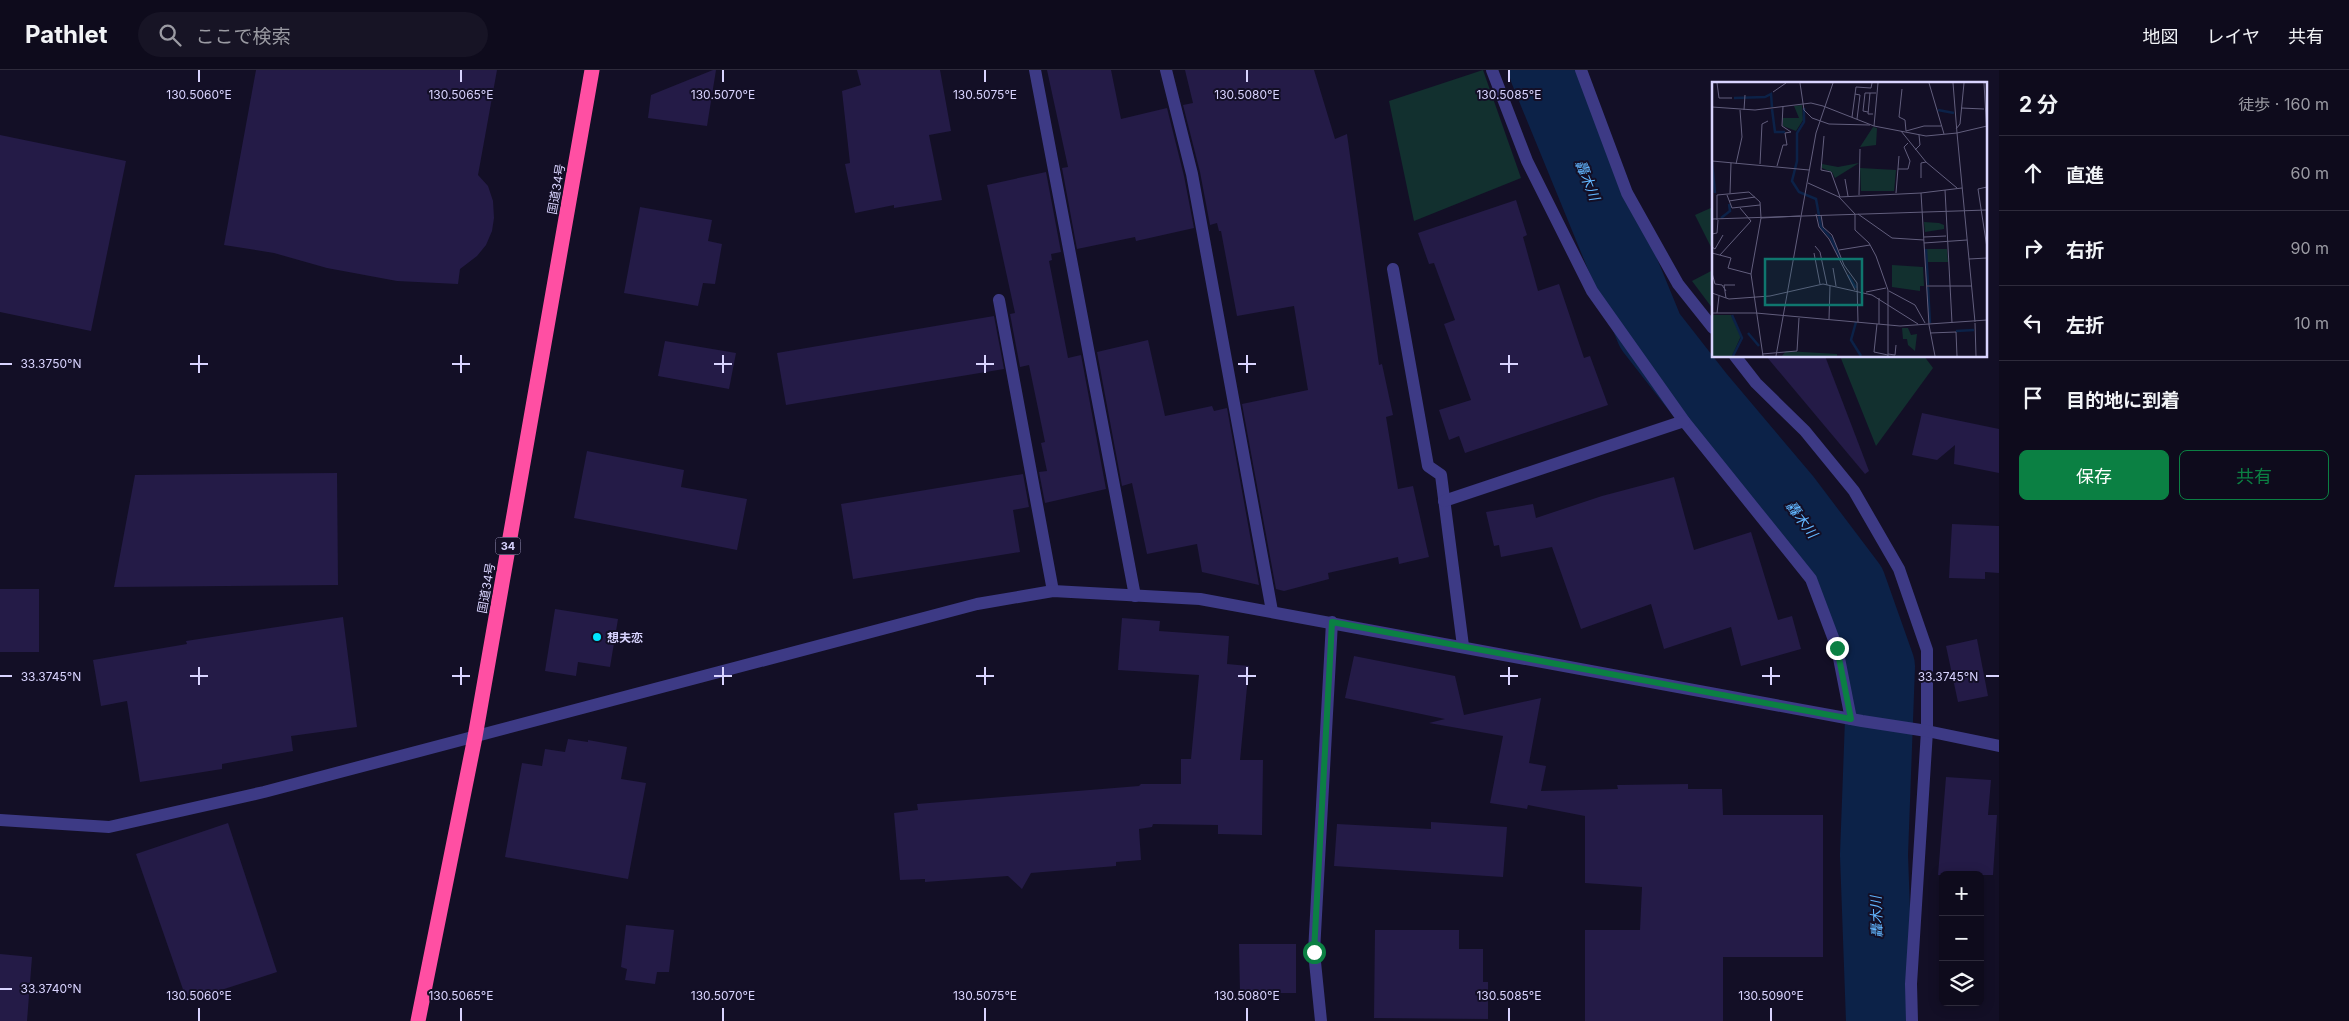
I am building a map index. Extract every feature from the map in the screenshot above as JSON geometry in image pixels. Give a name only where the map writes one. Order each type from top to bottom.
[{"type":"highway","name":"国道34号","points":[[418,1021],[474,737],[592,70]]},
{"type":"street","points":[[1035,70],[1135,596]]},
{"type":"street","points":[[1166,70],[1192,174],[1272,611]]},
{"type":"street","points":[[1492,70],[1527,161],[1592,291],[1684,421],[1811,579],[1837,648],[1857,720]]},
{"type":"street","points":[[1581,70],[1627,193],[1678,284],[1712,327]]},
{"type":"street","points":[[1393,270],[1428,466],[1441,475],[1462,646]]},
{"type":"street","points":[[999,300],[1053,591]]},
{"type":"street","points":[[1737,358],[1756,383],[1805,431],[1854,491],[1899,569],[1927,650],[1927,730],[1911,984],[1912,1021]]},
{"type":"street","points":[[1444,501],[1684,421]]},
{"type":"street","points":[[0,820],[109,827],[264,792],[977,604],[1053,591],[1200,599],[1857,720],[1927,730],[1999,746]]},
{"type":"street","points":[[1322,1021],[1314,952],[1332,622]]},
{"type":"green space","points":[[1483,70],[1521,178],[1414,221],[1389,101]]},
{"type":"green space","points":[[1712,207],[1712,249],[1695,215]]},
{"type":"green space","points":[[1712,271],[1712,308],[1692,281]]},
{"type":"green space","points":[[1841,358],[1926,358],[1933,368],[1876,446]]},
{"type":"building","points":[[256,70],[497,70],[478,175],[488,186],[493,201],[494,218],[492,231],[486,245],[477,256],[460,269],[458,284],[397,281],[327,268],[274,253],[224,245]]},
{"type":"building","points":[[716,70],[707,126],[648,118],[651,95]]},
{"type":"building","points":[[857,70],[940,70],[951,131],[929,135],[942,200],[894,208],[894,205],[855,213],[845,164],[850,163],[842,91],[861,85]]},
{"type":"building","points":[[1047,70],[1111,70],[1121,119],[1167,108],[1184,176],[1194,228],[1136,241],[1135,237],[1077,249],[1062,168],[1068,167]]},
{"type":"building","points":[[1185,70],[1314,70],[1335,139],[1347,134],[1379,365],[1382,364],[1393,415],[1386,417],[1398,489],[1413,486],[1429,557],[1399,564],[1398,557],[1328,573],[1329,579],[1284,591],[1276,589],[1242,404],[1308,390],[1294,306],[1237,316],[1221,231],[1219,231],[1217,223],[1210,225],[1200,172],[1183,105],[1193,103]]},
{"type":"building","points":[[0,135],[126,161],[91,331],[0,312]]},
{"type":"building","points":[[1046,172],[1061,252],[1051,254],[1052,260],[1049,261],[1068,358],[1081,355],[1106,489],[1045,503],[1039,472],[1047,471],[1041,443],[1045,442],[1029,365],[1020,367],[1010,314],[1015,313],[987,185]]},
{"type":"building","points":[[1516,200],[1527,235],[1523,237],[1538,291],[1559,284],[1584,358],[1590,356],[1608,405],[1465,453],[1459,436],[1449,440],[1439,410],[1471,400],[1444,324],[1455,320],[1434,263],[1429,264],[1418,233]]},
{"type":"building","points":[[640,207],[712,220],[708,241],[722,244],[715,284],[703,283],[698,306],[624,293]]},
{"type":"building","points":[[994,316],[1004,369],[786,405],[777,353]]},
{"type":"building","points":[[1148,340],[1165,416],[1212,406],[1214,411],[1227,408],[1259,585],[1202,572],[1197,544],[1147,554],[1132,483],[1122,486],[1097,352]]},
{"type":"building","points":[[665,341],[736,353],[729,389],[658,376]]},
{"type":"building","points":[[1768,358],[1826,358],[1869,471],[1865,474]]},
{"type":"building","points":[[1922,413],[1999,429],[1999,473],[1954,464],[1955,445],[1937,460],[1912,455]]},
{"type":"building","points":[[587,451],[684,470],[681,487],[747,499],[737,550],[574,518]]},
{"type":"building","points":[[337,473],[338,585],[114,587],[135,475]]},
{"type":"building","points":[[1023,474],[1029,507],[1013,510],[1020,552],[853,579],[841,504]]},
{"type":"building","points":[[1674,477],[1694,550],[1751,532],[1778,620],[1792,616],[1801,649],[1741,666],[1731,627],[1664,649],[1651,604],[1581,629],[1552,547],[1501,557],[1499,545],[1494,546],[1486,512],[1533,504],[1536,518],[1602,496]]},
{"type":"building","points":[[1952,524],[1999,526],[1999,573],[1985,572],[1985,579],[1949,578]]},
{"type":"building","points":[[0,589],[39,589],[39,652],[0,652]]},
{"type":"building","points":[[555,609],[618,619],[610,667],[578,662],[576,676],[545,671]]},
{"type":"building","points":[[343,617],[357,727],[291,736],[293,751],[222,764],[222,769],[140,782],[127,701],[101,706],[93,660],[187,644],[186,641]]},
{"type":"building","points":[[1122,618],[1160,621],[1159,631],[1229,636],[1227,664],[1249,666],[1240,760],[1263,760],[1262,835],[1218,834],[1218,825],[1153,824],[1152,827],[1139,829],[1141,860],[1116,862],[1116,866],[1031,873],[1022,889],[1008,876],[925,882],[925,879],[900,880],[894,813],[918,810],[917,804],[1139,786],[1141,784],[1181,784],[1181,759],[1191,759],[1199,675],[1118,670]]},
{"type":"building","points":[[1977,639],[1988,696],[1958,702],[1946,646]]},
{"type":"building","points":[[1354,656],[1455,676],[1464,715],[1541,698],[1529,763],[1546,766],[1541,791],[1618,789],[1617,785],[1688,784],[1688,789],[1722,789],[1723,815],[1823,815],[1823,957],[1723,957],[1723,1021],[1585,1021],[1585,930],[1640,930],[1642,887],[1585,883],[1585,816],[1528,805],[1527,809],[1490,803],[1503,736],[1429,723],[1445,719],[1345,698]]},
{"type":"building","points":[[568,739],[588,742],[588,740],[627,747],[621,779],[646,783],[628,879],[505,857],[522,763],[542,766],[545,749],[565,752]]},
{"type":"building","points":[[1946,777],[1991,780],[1988,815],[1997,815],[1993,875],[1984,875],[1984,871],[1939,871],[1938,875]]},
{"type":"building","points":[[1431,822],[1507,827],[1503,877],[1334,866],[1337,824],[1431,829]]},
{"type":"building","points":[[228,823],[277,972],[187,1001],[136,854]]},
{"type":"building","points":[[626,925],[674,930],[669,972],[657,972],[655,984],[625,980],[627,969],[621,967]]},
{"type":"building","points":[[1375,930],[1459,930],[1459,949],[1483,949],[1483,982],[1488,982],[1488,1019],[1374,1018]]},
{"type":"building","points":[[1239,944],[1296,944],[1296,993],[1240,993]]},
{"type":"building","points":[[0,954],[32,957],[27,1021],[0,1021]]},
{"type":"waterway","name":"轟木川","points":[[1543,70],[1650,331],[1700,395],[1787,498],[1852,584],[1881,666],[1874,855],[1880,1021]]},
{"type":"place","name":"想夫恋","points":[[597,637]]},
{"type":"route","points":[[1314,952],[1332,622],[1851,719],[1837,648]]}]
